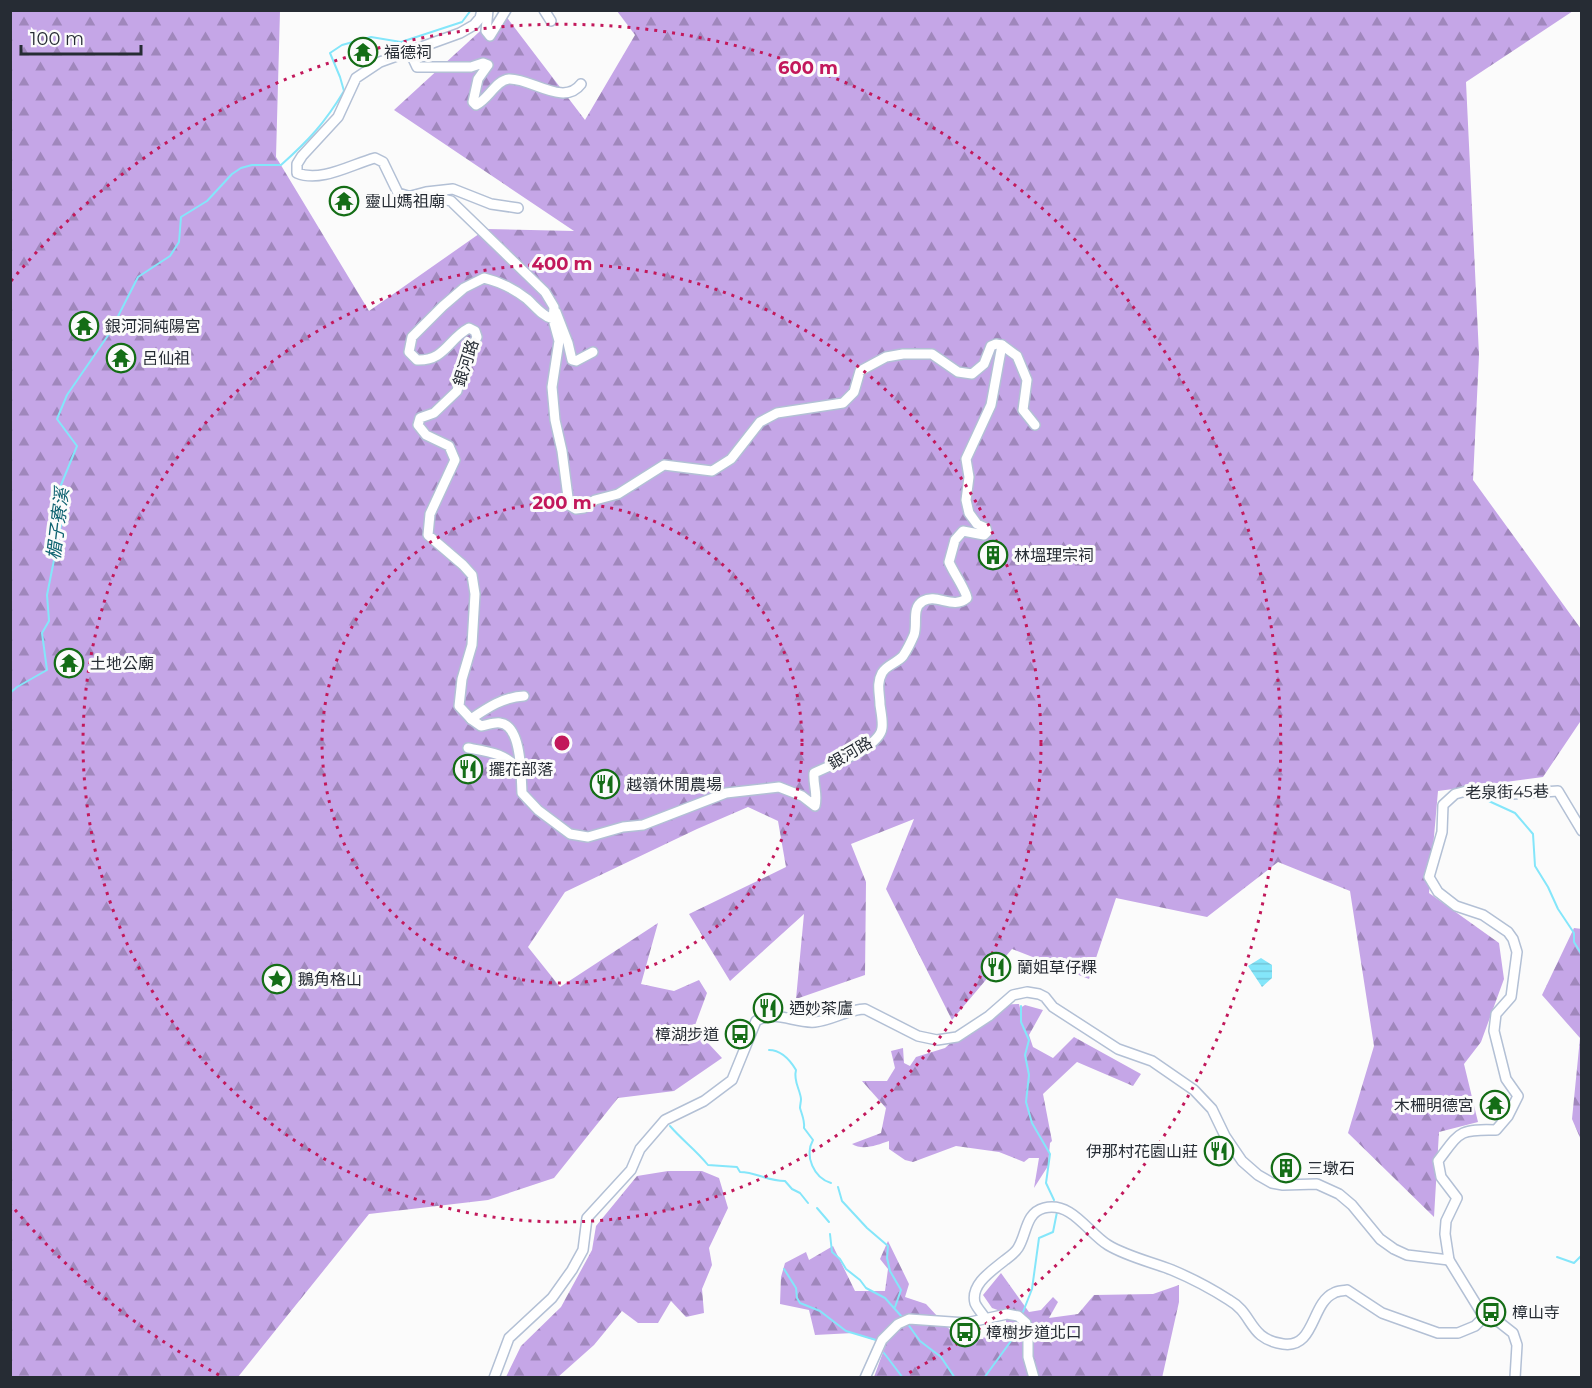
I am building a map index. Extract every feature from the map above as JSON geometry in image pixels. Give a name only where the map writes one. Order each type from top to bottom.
[{"type":"street","points":[[482,10],[480,18],[474,25],[460,33],[380,62],[356,78],[338,117],[302,156],[297,164],[297,173],[303,176],[330,173],[375,158],[382,162],[398,193],[421,200],[438,198],[451,201],[545,292],[554,307],[572,360],[576,361],[593,352]]},
{"type":"street","points":[[488,10],[486,31],[490,36],[506,10]]},
{"type":"street","points":[[544,10],[551,21]]},
{"type":"street","points":[[410,52],[417,67],[471,68],[483,63],[488,65],[478,79],[473,102],[476,105],[481,103],[502,81],[508,79],[530,82],[551,91],[570,92],[581,84]]},
{"type":"street","points":[[408,196],[453,189],[491,204],[518,208]]},
{"type":"street","name":"銀河路","points":[[553,320],[546,318],[527,299],[506,284],[484,278],[464,288],[412,337],[409,352],[417,360],[428,360],[445,351],[461,333],[469,328],[476,331],[477,337],[462,370],[457,391],[435,413],[420,418],[418,425],[426,435],[448,446],[455,460],[430,514],[428,535],[464,565],[472,575],[475,594],[472,645],[462,679],[459,706],[481,726],[500,723],[508,726],[517,743],[522,793],[538,810],[570,834],[588,837],[623,827],[643,825],[726,793],[779,787],[802,796],[815,806],[817,798],[813,783],[814,773],[875,741],[882,729],[878,683],[882,671],[902,656],[915,633],[916,609],[923,601],[933,598],[949,603],[962,603],[967,598],[949,562],[955,540],[963,531],[984,535],[987,532],[986,528],[977,524],[969,513],[966,500],[969,477],[966,459],[991,405],[1002,345]]},
{"type":"street","points":[[554,307],[553,320],[559,341],[552,387],[555,420],[562,451],[567,499],[569,505],[576,509],[584,508],[595,500],[618,494],[664,465],[712,471],[731,459],[760,422],[777,413],[843,403],[854,392],[860,371],[886,357],[903,354],[933,354],[958,372],[972,374],[984,364],[991,346],[1002,345],[1017,356],[1027,380],[1023,410],[1035,425]]},
{"type":"street","points":[[471,719],[494,704],[513,696],[524,696]]},
{"type":"street","points":[[468,748],[509,759],[520,771]]},
{"type":"street","name":"老泉街45巷","points":[[1449,1260],[1445,1234],[1446,1221],[1457,1198],[1441,1176],[1438,1161],[1459,1134],[1476,1130],[1496,1130],[1508,1116],[1518,1096],[1506,1079],[1494,1031],[1496,1014],[1511,997],[1517,952],[1508,932],[1483,915],[1456,906],[1438,892],[1430,877],[1442,832],[1443,805],[1455,794],[1470,790],[1513,794],[1558,791],[1581,831]]},
{"type":"street","points":[[494,1377],[509,1338],[552,1299],[572,1270],[583,1250],[587,1218],[631,1170],[640,1149],[665,1120],[704,1101],[732,1080],[756,1021],[762,1017],[780,1016],[814,1022],[856,1009],[865,1009],[918,1036],[937,1040],[957,1037],[989,1016],[1013,995],[1027,992],[1039,993],[1053,1007],[1118,1049],[1152,1061],[1194,1090],[1212,1109],[1225,1136],[1242,1161],[1258,1175],[1272,1183],[1283,1185],[1317,1184],[1339,1194],[1352,1205],[1380,1239],[1394,1249],[1407,1255],[1449,1260],[1484,1317],[1499,1322],[1513,1333],[1517,1345],[1515,1377]]},
{"type":"street","points":[[985,1318],[975,1304],[974,1293],[984,1277],[1018,1250],[1033,1214],[1043,1208],[1059,1207],[1079,1220],[1107,1245],[1175,1271],[1232,1301],[1243,1312],[1253,1329],[1265,1339],[1286,1345],[1297,1343],[1309,1333],[1323,1301],[1334,1292],[1347,1290],[1382,1313],[1438,1333],[1458,1333],[1474,1326],[1484,1317]]},
{"type":"street","points":[[865,1377],[882,1340],[897,1324],[909,1319],[966,1323],[1007,1314],[1018,1316],[1026,1323],[1028,1357],[1034,1377]]},
{"type":"green space","points":[[10,11],[280,11],[276,157],[369,311],[486,229],[574,231],[394,110],[502,11],[585,120],[635,35],[617,11],[1573,11],[1466,82],[1479,355],[1473,480],[1581,629],[1582,719],[1543,777],[1438,791],[1429,893],[1499,943],[1504,979],[1481,1042],[1464,1064],[1478,1122],[1439,1132],[1434,1217],[1348,1133],[1374,1046],[1350,891],[1278,862],[1207,917],[1116,898],[1089,979],[1012,949],[952,1020],[886,889],[914,819],[851,844],[866,882],[865,975],[796,999],[804,914],[730,981],[689,914],[786,867],[778,821],[748,807],[565,892],[528,947],[560,987],[658,923],[641,984],[674,991],[699,980],[707,993],[694,1028],[722,1058],[674,1091],[618,1098],[554,1178],[488,1200],[369,1214],[238,1377],[11,1377]]},
{"type":"green space","points":[[1574,928],[1582,929],[1581,1140],[1572,1119],[1580,1038],[1542,995]]},
{"type":"green space","points":[[1019,1004],[1020,1008],[1025,1005],[1043,1010],[1029,1035],[1033,1047],[1053,1058],[1074,1037],[1141,1074],[1133,1086],[1077,1062],[1043,1094],[1052,1141],[1048,1166],[1034,1188],[1039,1158],[1029,1158],[1024,1162],[999,1152],[956,1146],[913,1162],[905,1160],[889,1149],[889,1141],[865,1147],[852,1144],[881,1133],[886,1108],[862,1081],[887,1081],[895,1068],[891,1051],[903,1048],[904,1063],[910,1066],[916,1057],[945,1048],[993,1005]]},
{"type":"green space","points":[[668,1171],[702,1171],[719,1178],[728,1208],[709,1248],[712,1265],[702,1289],[704,1313],[686,1317],[671,1301],[658,1323],[638,1323],[622,1311],[594,1345],[558,1377],[506,1377],[521,1346],[561,1307],[592,1250],[596,1226],[637,1176]]},
{"type":"green space","points":[[888,1241],[909,1284],[905,1297],[926,1304],[951,1331],[953,1341],[983,1339],[988,1327],[1006,1326],[1006,1313],[992,1308],[983,1295],[1001,1273],[1029,1312],[1041,1310],[1053,1297],[1058,1302],[1049,1318],[1078,1314],[1094,1295],[1153,1294],[1179,1285],[1179,1302],[1162,1378],[874,1377],[886,1344],[853,1333],[815,1335],[809,1310],[780,1304],[781,1277],[785,1263],[806,1252],[809,1260],[833,1246],[855,1291],[885,1291],[888,1269],[880,1259]]},
{"type":"water","points":[[1261,958],[1272,965],[1272,978],[1262,987],[1248,966]]},
{"type":"waterway","name":"楣子寮溪","points":[[10,693],[47,670],[42,633],[49,621],[47,595],[62,520],[61,485],[77,446],[57,419],[67,395],[109,334],[138,277],[170,256],[179,242],[181,217],[207,201],[232,174],[252,165],[281,165],[316,131],[344,91],[330,53],[342,45],[371,37],[401,42],[462,22],[471,10]]},
{"type":"waterway","points":[[1480,797],[1515,813],[1533,834],[1535,866],[1574,933],[1574,942],[1582,955]]},
{"type":"waterway","points":[[1021,1006],[1021,1022],[1029,1040],[1025,1055],[1029,1075],[1026,1102],[1032,1123],[1050,1154],[1046,1183],[1054,1200]]},
{"type":"waterway","points":[[769,1050],[782,1054],[796,1070],[795,1078],[801,1099],[800,1108],[804,1128],[813,1140],[810,1146],[812,1166],[820,1176],[831,1183]]},
{"type":"waterway","points":[[670,1126],[708,1165],[737,1167],[740,1172],[785,1181],[808,1203]]},
{"type":"waterway","points":[[838,1187],[842,1201],[867,1228],[888,1246],[887,1258],[890,1271],[901,1290],[895,1307]]},
{"type":"waterway","points":[[817,1208],[829,1222]]},
{"type":"waterway","points":[[1023,1312],[1032,1289],[1039,1238],[1053,1232],[1057,1212]]},
{"type":"waterway","points":[[830,1234],[832,1252],[846,1269],[866,1288],[885,1298],[902,1317]]},
{"type":"waterway","points":[[1557,1257],[1574,1263],[1582,1255]]},
{"type":"waterway","points":[[784,1269],[796,1288],[800,1303],[820,1311],[846,1331],[876,1340]]},
{"type":"waterway","points":[[907,1323],[920,1341],[941,1357],[955,1378]]},
{"type":"waterway","points":[[984,1378],[1011,1341],[1018,1325]]},
{"type":"waterway","points":[[884,1353],[903,1378]]},
{"type":"place","name":"福德祠","points":[[363,52]]},
{"type":"place","name":"靈山媽祖廟","points":[[344,201]]},
{"type":"place","name":"銀河洞純陽宮","points":[[84,326]]},
{"type":"place","name":"呂仙祖","points":[[121,358]]},
{"type":"place","name":"林塭理宗祠","points":[[993,555]]},
{"type":"place","name":"土地公廟","points":[[69,663]]},
{"type":"place","name":"擺花部落","points":[[468,769]]},
{"type":"place","name":"越嶺休閒農場","points":[[605,784]]},
{"type":"place","name":"蘭姐草仔粿","points":[[996,967]]},
{"type":"place","name":"鵝角格山","points":[[277,979]]},
{"type":"place","name":"迺妙茶廬","points":[[768,1008]]},
{"type":"place","name":"樟湖步道","points":[[740,1034]]},
{"type":"place","name":"木柵明德宮","points":[[1495,1105]]},
{"type":"place","name":"伊那村花園山莊","points":[[1219,1151]]},
{"type":"place","name":"三墩石","points":[[1286,1168]]},
{"type":"place","name":"樟山寺","points":[[1491,1312]]},
{"type":"place","name":"樟樹步道北口","points":[[965,1332]]}]
